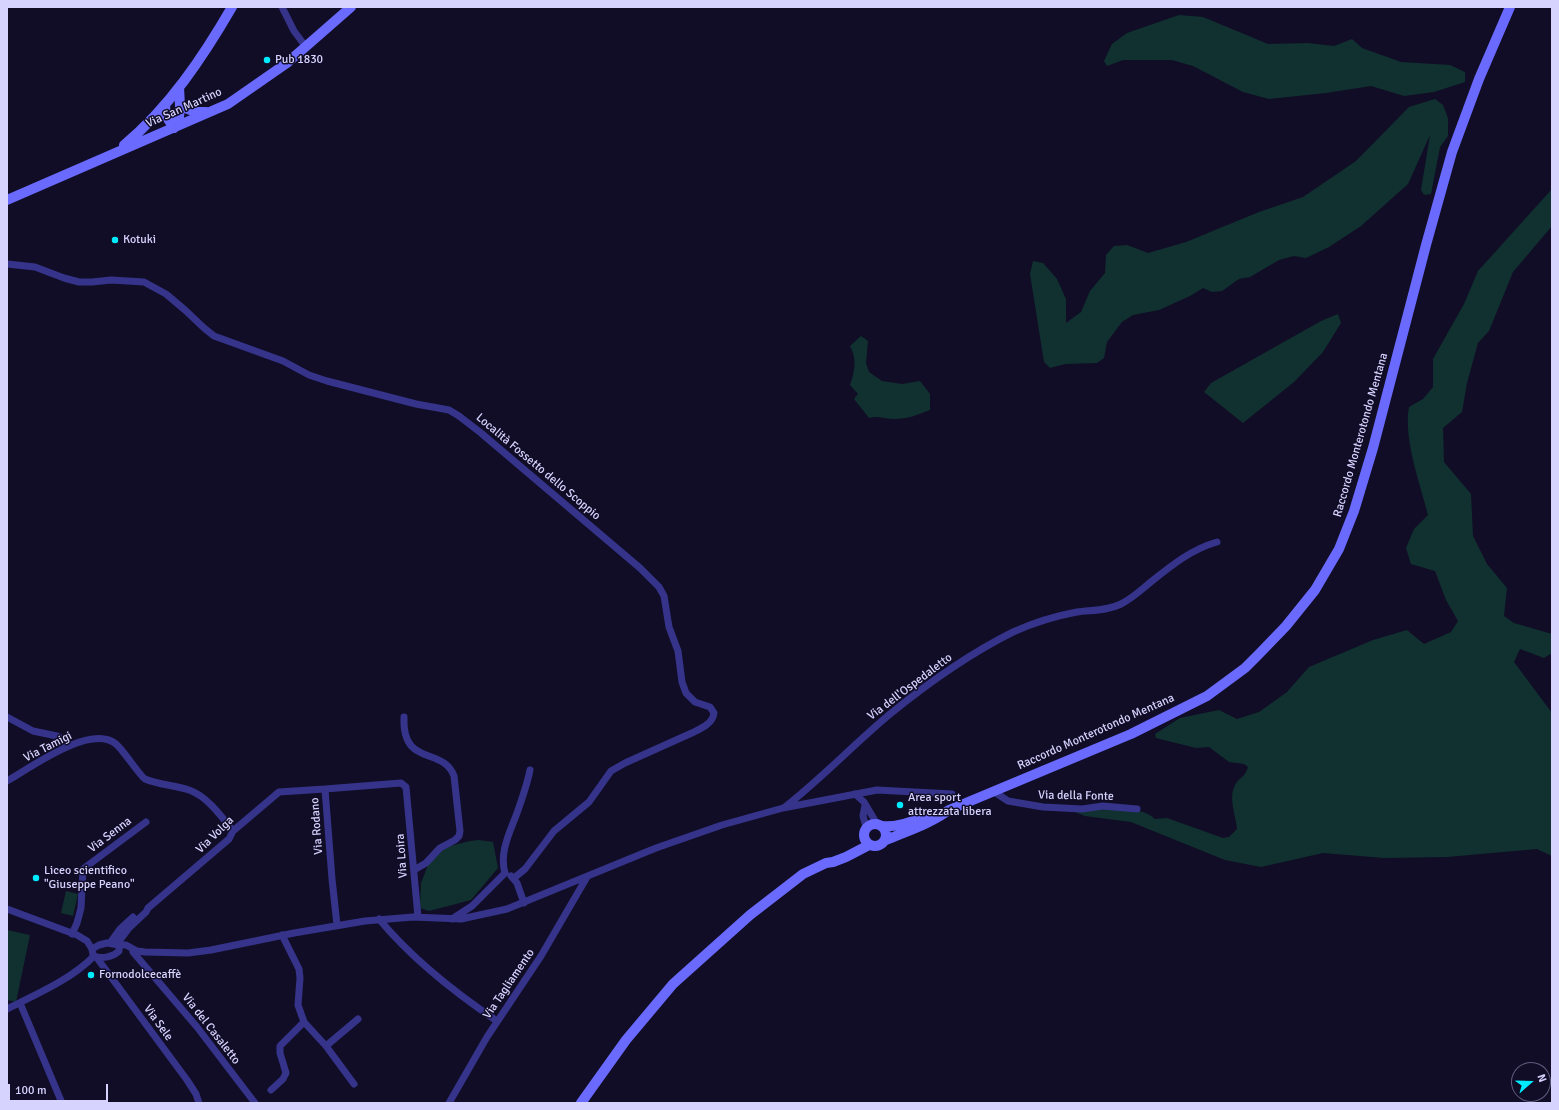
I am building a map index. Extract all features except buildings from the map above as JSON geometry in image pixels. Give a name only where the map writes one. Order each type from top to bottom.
[{"type":"main road","points":[[115,152],[145,126],[165,105],[210,43],[232,7]]},
{"type":"main road","name":"Via San Martino","points":[[7,200],[115,152],[220,108],[278,70],[351,7]]},
{"type":"main road","name":"Raccordo Monterotondo Mentana","points":[[884,840],[925,824],[949,810],[993,791],[1131,734],[1206,696],[1245,668],[1293,618],[1318,584],[1342,542],[1354,511],[1373,448],[1452,152],[1482,72],[1510,7]]},
{"type":"main road","points":[[174,128],[179,117],[179,87]]},
{"type":"main road","points":[[165,105],[166,116],[174,128]]},
{"type":"main road","points":[[180,106],[196,112],[204,112],[220,108]]},
{"type":"main road","points":[[581,1103],[626,1040],[673,984],[750,915],[790,883],[803,874],[826,863],[854,844],[871,824],[892,827],[899,826],[949,810]]},
{"type":"main road","points":[[865,830],[864,839],[869,844],[876,846],[882,843],[886,834],[880,825]]},
{"type":"main road","points":[[826,863],[846,857],[869,844]]},
{"type":"street","points":[[282,7],[294,31],[306,47]]},
{"type":"street","name":"Località Fossetto dello Scoppio","points":[[7,264],[34,267],[79,282],[111,280],[144,282],[166,294],[208,332],[225,340],[283,361],[309,375],[327,381],[416,404],[440,407],[449,410],[459,416],[486,438],[628,558],[659,587],[664,596],[669,627],[678,654],[683,686],[688,696],[693,701],[710,707],[714,713],[712,718],[704,726],[694,732],[625,762],[611,771],[589,802],[554,831],[514,878]]},
{"type":"street","name":"Via dell'Ospedaletto","points":[[783,808],[801,794],[889,714],[938,677],[983,648],[1015,631],[1046,620],[1070,613],[1105,609],[1120,605],[1137,594],[1188,554],[1217,542]]},
{"type":"street","points":[[7,717],[33,731],[57,736],[70,745]]},
{"type":"street","points":[[404,717],[403,727],[408,744],[424,755],[446,765],[452,771],[454,776],[460,831],[455,840],[440,848],[426,863],[414,870]]},
{"type":"street","name":"Via Tamigi","points":[[7,781],[70,745],[95,738],[105,738],[123,751],[143,778],[191,790],[206,800],[233,831]]},
{"type":"street","points":[[505,873],[503,858],[504,848],[524,792],[530,770]]},
{"type":"street","name":"Via Rodano","points":[[337,925],[325,789],[401,783],[406,787],[408,793]]},
{"type":"street","name":"Via Volga","points":[[115,944],[146,912],[148,908],[229,839],[233,831],[279,792],[325,789]]},
{"type":"street","points":[[95,954],[104,957],[116,953],[135,951],[168,954],[196,953],[282,935],[379,919],[418,917],[461,920],[493,913],[524,903],[664,845],[722,825],[783,808],[871,791],[886,790],[952,794]]},
{"type":"street","name":"Via della Fonte","points":[[993,791],[1008,801],[1043,807],[1082,809],[1103,806],[1137,809]]},
{"type":"street","name":"Via Loira","points":[[408,793],[418,917]]},
{"type":"street","points":[[855,794],[862,799],[880,825]]},
{"type":"street","points":[[865,805],[863,816],[865,830]]},
{"type":"street","name":"Via Senna","points":[[72,934],[81,908],[83,869],[146,822]]},
{"type":"street","points":[[505,873],[514,878],[524,903]]},
{"type":"street","points":[[452,919],[472,906],[505,873]]},
{"type":"street","name":"Via Tagliamento","points":[[449,1103],[497,1021],[541,956],[587,876]]},
{"type":"street","points":[[115,944],[125,925],[141,910],[148,908]]},
{"type":"street","name":"Via Sele","points":[[7,909],[87,940],[95,954],[187,1080],[196,1094],[199,1103]]},
{"type":"street","points":[[379,919],[420,963],[497,1021]]},
{"type":"street","name":"Via del Casaletto","points":[[129,928],[127,942],[186,1014],[255,1103]]},
{"type":"street","points":[[282,935],[299,969],[300,978],[298,1005],[304,1022],[326,1046],[354,1084]]},
{"type":"street","points":[[7,1009],[86,965],[101,944],[126,945],[135,951]]},
{"type":"street","points":[[115,944],[119,950],[116,953]]},
{"type":"street","points":[[20,1003],[62,1103]]},
{"type":"street","points":[[326,1046],[358,1019]]},
{"type":"street","points":[[271,1090],[284,1079],[286,1073],[280,1053],[280,1046],[304,1022]]},
{"type":"green space","points":[[1179,15],[1203,17],[1268,44],[1308,43],[1334,46],[1352,39],[1362,48],[1401,62],[1450,65],[1465,72],[1465,82],[1434,92],[1404,96],[1371,86],[1326,93],[1269,99],[1243,92],[1193,66],[1172,60],[1123,60],[1107,66],[1104,61],[1112,44],[1127,33]]},
{"type":"green space","points":[[1435,99],[1443,105],[1448,118],[1448,136],[1440,147],[1431,194],[1424,195],[1421,190],[1430,135],[1408,184],[1361,226],[1329,247],[1306,258],[1294,256],[1279,260],[1250,277],[1239,279],[1222,291],[1212,292],[1203,288],[1190,296],[1159,310],[1133,315],[1122,322],[1107,342],[1104,358],[1097,363],[1065,364],[1050,368],[1044,362],[1030,274],[1033,261],[1043,263],[1057,279],[1066,299],[1066,323],[1081,312],[1090,291],[1105,273],[1106,255],[1114,246],[1127,245],[1148,253],[1186,242],[1259,212],[1303,197],[1356,161],[1409,107]]},
{"type":"green space","points":[[1552,189],[1552,226],[1513,272],[1489,331],[1478,343],[1467,383],[1462,412],[1443,428],[1444,462],[1471,494],[1473,536],[1487,564],[1507,588],[1504,616],[1514,623],[1552,634],[1552,653],[1544,658],[1520,649],[1514,662],[1552,713],[1552,856],[1537,849],[1447,857],[1384,858],[1323,853],[1261,867],[1225,860],[1131,822],[1085,816],[1075,812],[1106,809],[1128,809],[1148,814],[1155,819],[1167,818],[1223,838],[1229,837],[1237,829],[1232,801],[1233,790],[1248,767],[1244,764],[1229,762],[1209,747],[1196,748],[1156,738],[1155,734],[1180,718],[1219,710],[1237,719],[1259,712],[1287,692],[1309,667],[1373,640],[1407,630],[1424,644],[1451,632],[1458,621],[1446,600],[1435,571],[1411,564],[1406,548],[1414,529],[1428,515],[1410,446],[1408,432],[1409,407],[1423,399],[1433,387],[1433,359],[1464,304],[1478,271]]},
{"type":"green space","points":[[1338,314],[1341,323],[1323,352],[1294,382],[1243,423],[1204,392],[1211,383],[1321,321]]},
{"type":"green space","points":[[861,336],[868,341],[866,363],[869,372],[882,381],[902,384],[920,381],[930,394],[930,410],[904,418],[869,418],[854,399],[858,394],[850,385],[853,375],[854,356],[850,346]]},
{"type":"green space","points":[[479,840],[493,842],[498,868],[471,900],[429,911],[420,908],[421,883],[428,865],[446,847]]},
{"type":"green space","points":[[66,891],[78,894],[73,916],[61,913]]},
{"type":"green space","points":[[7,930],[30,935],[16,1002],[7,1000]]},
{"type":"place","name":"Pub 1830","points":[[267,60]]},
{"type":"place","name":"Kotuki","points":[[115,240]]},
{"type":"place","name":"Area sport attrezzata libera","points":[[900,805]]},
{"type":"place","name":"Liceo scientifico \"Giuseppe Peano\"","points":[[36,878]]},
{"type":"place","name":"Fornodolcecaffè","points":[[91,975]]}]
